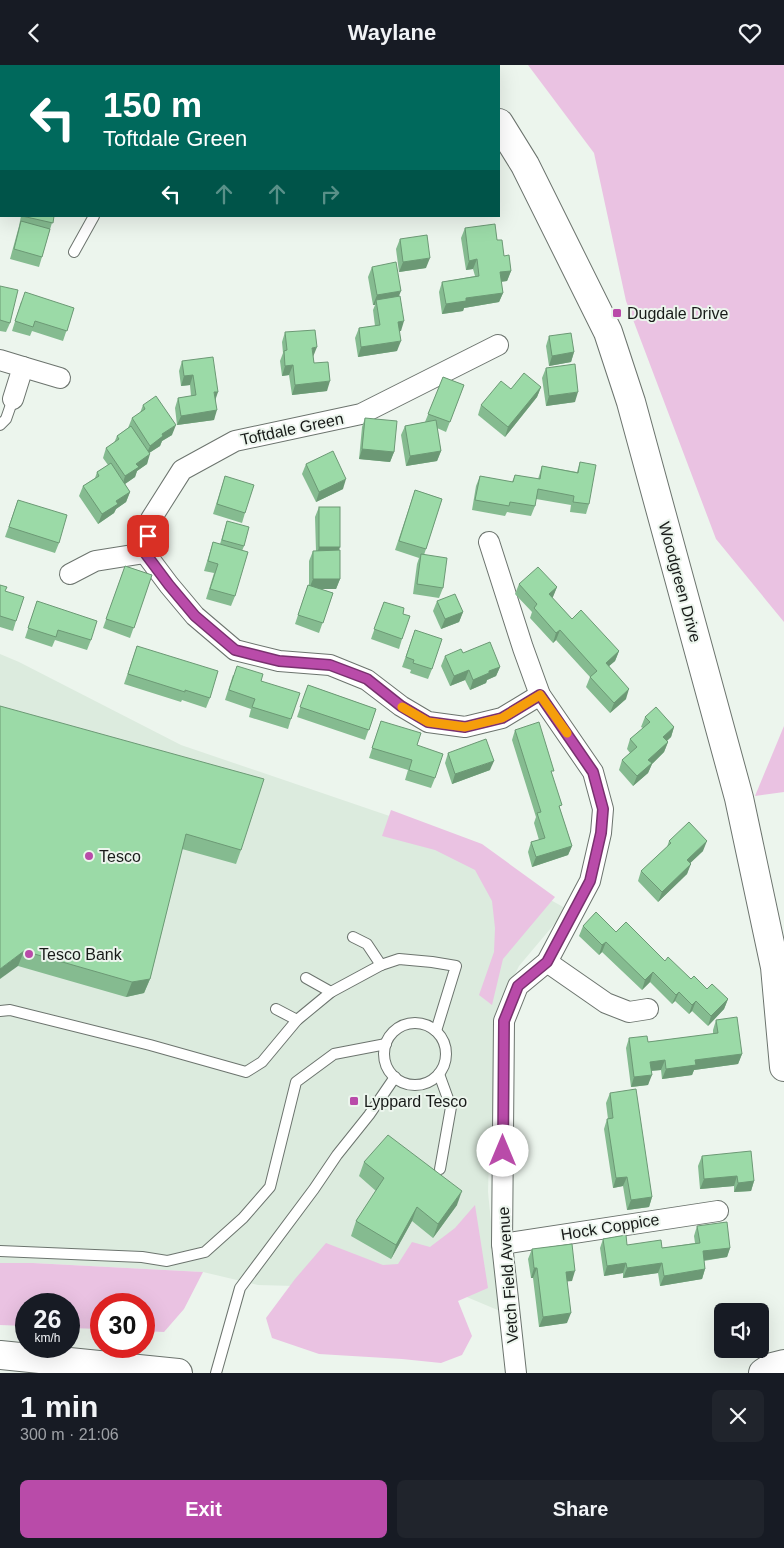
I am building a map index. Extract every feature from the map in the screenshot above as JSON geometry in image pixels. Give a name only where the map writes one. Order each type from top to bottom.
[{"type":"main road","name":"Woodgreen Drive","points":[[500,125],[525,165],[608,332],[631,402],[739,798],[775,967],[784,1067]]},
{"type":"main road","points":[[0,1355],[178,1373]]},
{"type":"main road","points":[[762,1373],[772,1367],[784,1364]]},
{"type":"street","name":"Toftdale Green","points":[[145,553],[151,519],[182,470],[234,441],[361,414],[498,345]]},
{"type":"street","points":[[0,360],[60,378]]},
{"type":"street","points":[[13,399],[23,367]]},
{"type":"street","name":"Vetch Field Avenue","points":[[489,542],[522,649],[540,695],[593,772],[603,809],[601,833],[590,881],[547,962],[518,986],[504,1021],[502,1244],[516,1373]]},
{"type":"street","points":[[70,574],[95,561],[145,553],[195,616],[235,650],[279,661],[330,665],[367,679],[401,706],[428,722],[465,727],[502,718],[540,695]]},
{"type":"street","points":[[547,962],[606,1003],[629,1011],[648,1009]]},
{"type":"street","name":"Hock Coppice","points":[[502,1244],[718,1211]]},
{"type":"lane","points":[[74,252],[93,217]]},
{"type":"lane","points":[[0,425],[6,419],[13,399]]},
{"type":"lane","points":[[353,937],[367,944],[381,965]]},
{"type":"lane","points":[[0,1011],[10,1010],[246,1072],[262,1061],[297,1020],[331,992],[381,965],[399,959],[456,966],[436,1031]]},
{"type":"lane","points":[[306,978],[331,992]]},
{"type":"lane","points":[[276,1009],[297,1020]]},
{"type":"lane","points":[[405,1024],[424,1024],[441,1036],[447,1056],[439,1075],[421,1085],[411,1085],[401,1082],[388,1069],[384,1053],[386,1044],[390,1036],[405,1024]]},
{"type":"lane","points":[[0,1251],[142,1257],[167,1261],[205,1252],[243,1218],[270,1187],[296,1082],[334,1054],[386,1044]]},
{"type":"lane","points":[[439,1075],[451,1107],[440,1169]]},
{"type":"lane","points":[[216,1373],[240,1288],[337,1155],[369,1115],[395,1077]]},
{"type":"shaded area","points":[[528,65],[784,65],[784,622],[716,539],[626,301],[594,153]]},
{"type":"shaded area","points":[[0,654],[181,745],[410,823],[567,909],[519,966],[498,1008],[495,1041],[496,1118],[489,1158],[488,1192],[500,1311],[424,1279],[331,1287],[258,1285],[203,1272],[0,1263]]},
{"type":"shaded area","points":[[784,726],[784,792],[755,796]]},
{"type":"shaded area","points":[[391,810],[482,844],[555,897],[503,959],[492,1005],[479,995],[494,952],[495,928],[492,901],[475,870],[435,850],[382,836]]},
{"type":"shaded area","points":[[475,1205],[488,1288],[458,1301],[472,1336],[462,1355],[441,1363],[319,1354],[272,1338],[266,1318],[295,1279],[326,1243],[383,1265],[398,1264],[412,1242],[430,1247],[455,1228]]},
{"type":"shaded area","points":[[0,1263],[203,1272],[184,1309],[164,1332],[155,1332],[155,1293],[90,1293],[90,1329],[80,1328],[80,1293],[15,1293],[15,1326],[0,1325]]},
{"type":"building","points":[[26,217],[54,217],[53,223]]},
{"type":"building","points":[[21,221],[50,229],[42,257],[14,249]]},
{"type":"building","points":[[495,224],[497,240],[502,240],[504,256],[509,255],[511,271],[500,272],[503,293],[466,298],[466,301],[446,304],[442,282],[479,276],[477,259],[469,261],[465,228]]},
{"type":"building","points":[[427,235],[430,258],[403,262],[400,239]]},
{"type":"building","points":[[396,262],[401,291],[377,295],[372,267]]},
{"type":"building","points":[[0,286],[18,290],[10,323],[0,320]]},
{"type":"building","points":[[25,292],[74,308],[67,331],[35,321],[33,327],[15,321]]},
{"type":"building","points":[[400,296],[404,321],[398,322],[401,341],[361,347],[359,328],[380,325],[376,300]]},
{"type":"building","points":[[315,330],[317,347],[312,348],[314,363],[328,362],[330,381],[295,385],[293,365],[285,366],[284,351],[287,350],[285,332]]},
{"type":"building","points":[[571,333],[574,352],[552,356],[549,336]]},
{"type":"building","points":[[213,357],[218,392],[214,392],[217,410],[181,416],[178,398],[196,395],[193,375],[184,376],[182,361]]},
{"type":"building","points":[[575,364],[578,392],[549,396],[546,368]]},
{"type":"building","points":[[524,373],[541,387],[508,427],[481,405],[501,381],[511,389]]},
{"type":"building","points":[[443,377],[464,385],[450,422],[428,414]]},
{"type":"building","points":[[156,396],[176,425],[162,434],[163,436],[150,446],[132,418],[145,409],[143,405]]},
{"type":"building","points":[[365,418],[397,421],[394,452],[362,449]]},
{"type":"building","points":[[436,420],[441,451],[410,456],[405,426]]},
{"type":"building","points":[[131,426],[150,454],[136,464],[139,467],[125,476],[106,448],[119,439],[117,436]]},
{"type":"building","points":[[333,451],[346,479],[319,492],[306,464]]},
{"type":"building","points":[[580,462],[596,465],[589,504],[573,502],[574,496],[538,489],[535,506],[510,502],[509,506],[475,500],[480,476],[513,482],[515,475],[540,479],[542,466],[578,473]]},
{"type":"building","points":[[111,463],[130,492],[116,501],[118,504],[102,514],[83,486],[99,476],[97,472]]},
{"type":"building","points":[[225,476],[254,485],[245,513],[217,504]]},
{"type":"building","points":[[415,490],[442,499],[426,549],[399,541]]},
{"type":"building","points":[[18,500],[67,515],[59,543],[9,527]]},
{"type":"building","points":[[319,507],[340,507],[340,547],[319,547]]},
{"type":"building","points":[[227,521],[249,527],[244,546],[222,540]]},
{"type":"building","points":[[213,542],[248,552],[235,596],[210,589],[218,564],[208,561]]},
{"type":"building","points":[[340,550],[340,579],[313,579],[313,551]]},
{"type":"building","points":[[421,554],[447,558],[443,588],[417,584]]},
{"type":"building","points":[[125,566],[152,575],[134,628],[106,619]]},
{"type":"building","points":[[538,567],[557,587],[549,594],[572,619],[581,610],[619,651],[606,663],[629,689],[614,703],[590,677],[597,671],[560,630],[556,633],[534,608],[537,604],[519,584]]},
{"type":"building","points":[[0,585],[7,587],[5,591],[24,597],[16,621],[0,616]]},
{"type":"building","points":[[308,585],[333,593],[323,623],[298,615]]},
{"type":"building","points":[[455,594],[463,612],[445,619],[437,601]]},
{"type":"building","points":[[37,601],[97,621],[91,640],[58,630],[56,637],[28,628]]},
{"type":"building","points":[[384,602],[404,608],[403,614],[410,616],[402,639],[374,629]]},
{"type":"building","points":[[415,630],[442,639],[432,669],[413,663],[414,660],[406,657]]},
{"type":"building","points":[[490,642],[500,667],[473,680],[469,670],[454,676],[445,656],[461,649],[463,653]]},
{"type":"building","points":[[137,646],[218,671],[210,698],[128,674]]},
{"type":"building","points":[[237,666],[263,674],[261,681],[300,693],[291,719],[252,707],[255,699],[229,690]]},
{"type":"building","points":[[308,685],[376,709],[369,730],[300,707]]},
{"type":"building","name":"Tesco","points":[[0,706],[264,779],[241,850],[186,834],[150,979],[132,982],[24,951],[0,969]]},
{"type":"building","points":[[656,707],[674,727],[663,737],[668,742],[648,760],[652,763],[637,776],[622,760],[637,747],[630,739],[650,722],[645,717]]},
{"type":"building","points":[[381,721],[421,733],[417,745],[443,754],[435,778],[409,770],[412,760],[372,748]]},
{"type":"building","points":[[539,722],[554,771],[551,771],[562,805],[559,806],[572,846],[536,857],[531,842],[545,838],[537,813],[541,812],[515,730]]},
{"type":"building","points":[[486,739],[494,761],[455,774],[448,753]]},
{"type":"building","points":[[689,822],[707,841],[687,860],[691,864],[662,892],[641,871],[671,843],[669,841]]},
{"type":"building","points":[[596,912],[616,932],[626,922],[665,961],[668,957],[691,979],[694,976],[707,989],[712,984],[728,999],[711,1016],[696,1001],[692,1005],[679,992],[676,995],[653,972],[645,980],[606,942],[602,945],[583,926]]},
{"type":"building","points":[[737,1017],[742,1054],[695,1060],[696,1065],[666,1069],[665,1060],[650,1062],[652,1075],[634,1077],[629,1038],[647,1036],[648,1042],[718,1033],[716,1020]]},
{"type":"building","points":[[636,1089],[652,1197],[631,1200],[627,1177],[616,1178],[607,1119],[613,1118],[610,1093]]},
{"type":"building","points":[[388,1135],[462,1191],[438,1224],[417,1207],[396,1245],[356,1221],[384,1178],[364,1162]]},
{"type":"building","points":[[751,1151],[754,1181],[738,1183],[737,1176],[704,1179],[702,1156]]},
{"type":"building","points":[[727,1222],[730,1248],[703,1251],[705,1269],[664,1276],[662,1263],[627,1268],[626,1263],[607,1266],[603,1239],[626,1235],[627,1245],[661,1240],[662,1248],[700,1243],[697,1226]]},
{"type":"building","points":[[572,1244],[575,1271],[566,1272],[571,1313],[543,1317],[537,1268],[534,1268],[532,1249]]},
{"type":"slow traffic","points":[[402,707],[428,722],[465,727],[502,718],[540,695],[567,733]]},
{"type":"place","name":"Dugdale Drive","points":[[617,313]]},
{"type":"place","name":"Tesco","points":[[89,856]]},
{"type":"place","name":"Tesco Bank","points":[[29,954]]},
{"type":"place","name":"Lyppard Tesco","points":[[354,1101]]},
{"type":"route","points":[[148,536],[145,553],[169,585],[195,616],[235,650],[279,661],[330,665],[367,679],[401,706],[428,722],[465,727],[502,718],[540,695],[593,772],[603,809],[601,833],[590,881],[547,962],[518,986],[504,1021],[503,1151]]}]
